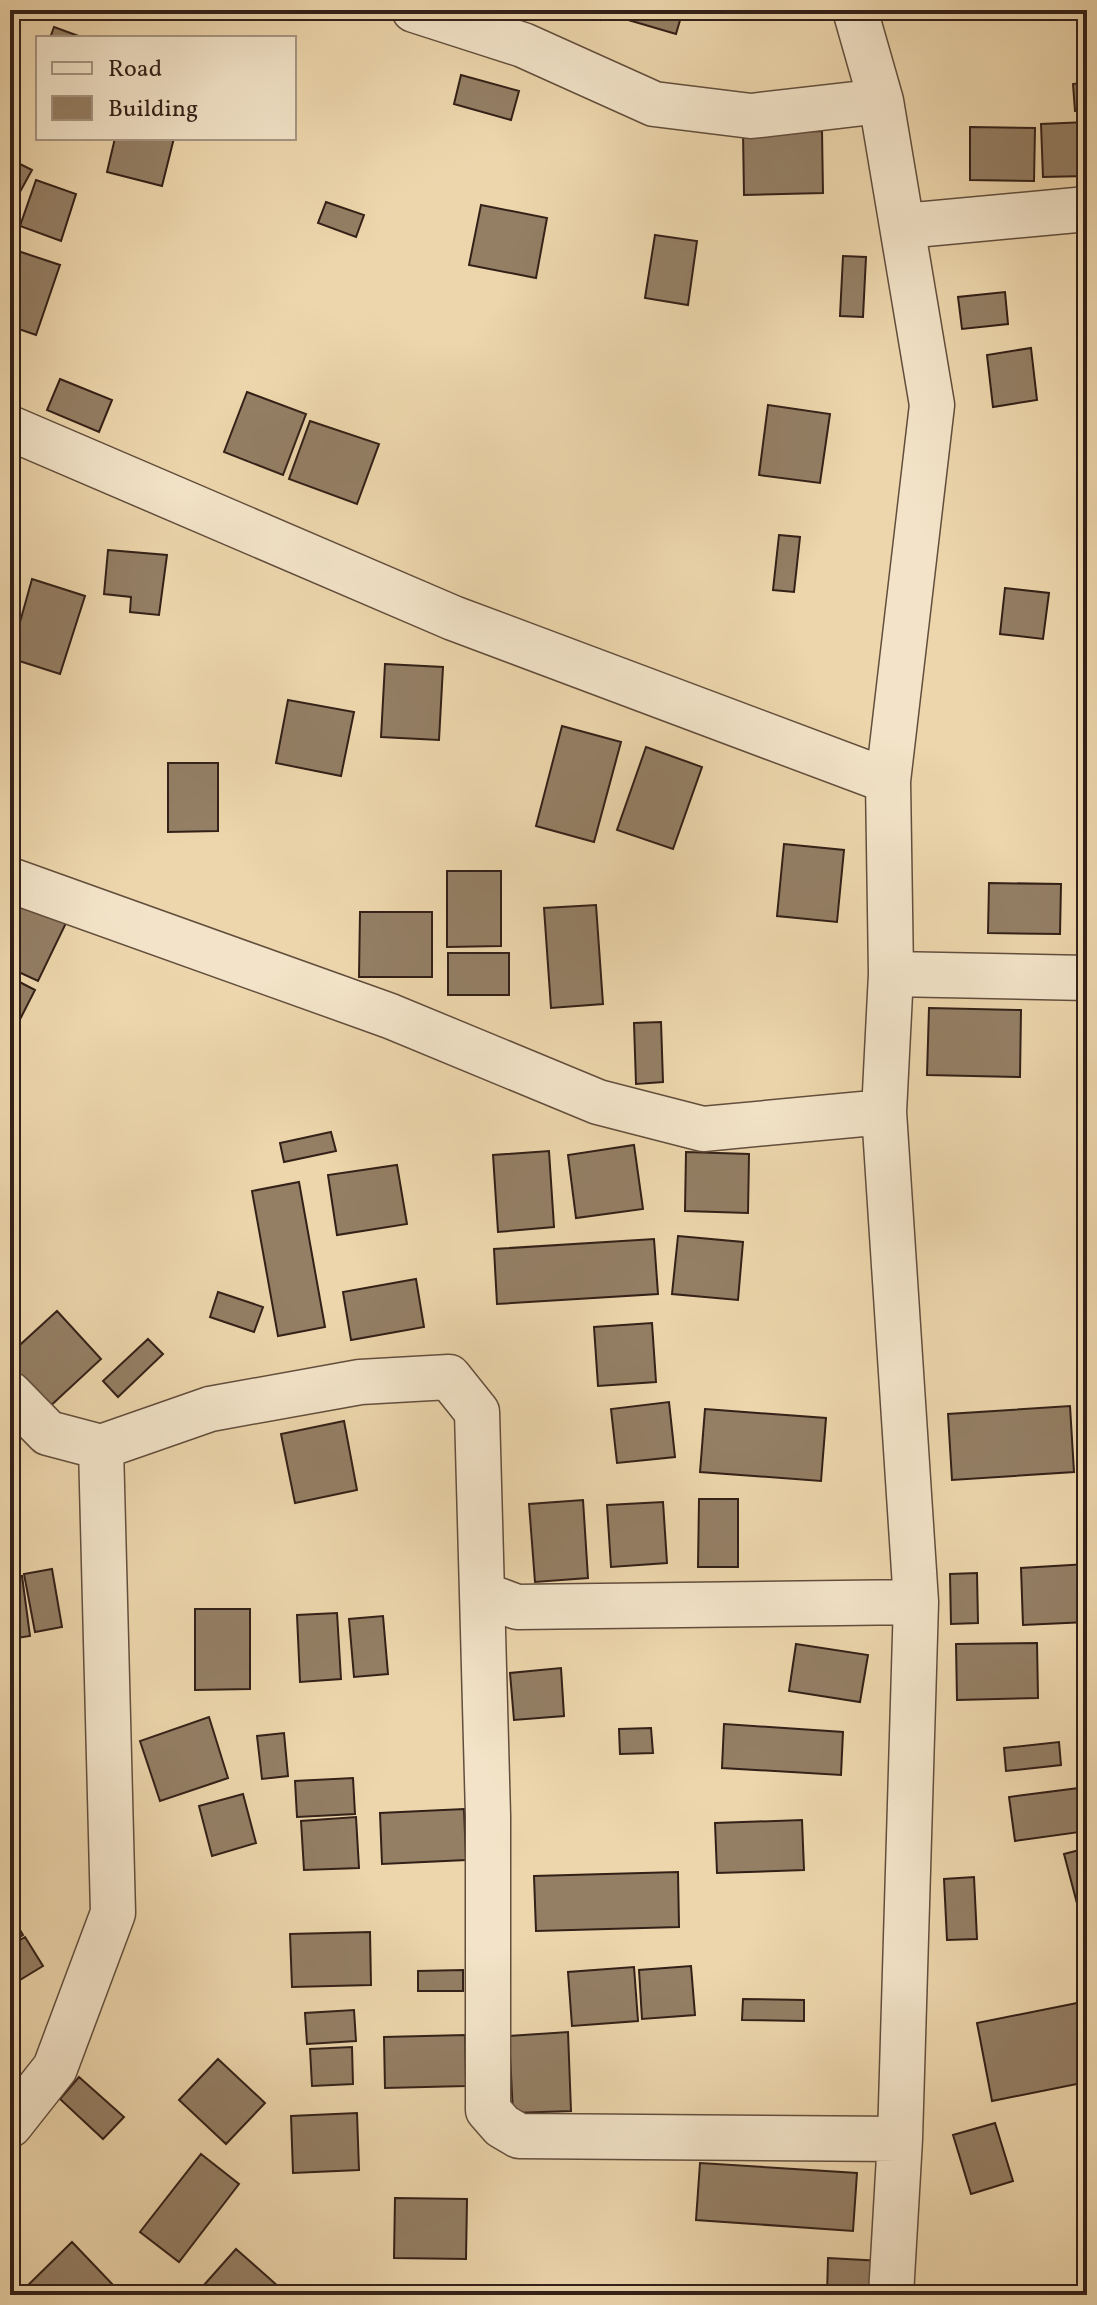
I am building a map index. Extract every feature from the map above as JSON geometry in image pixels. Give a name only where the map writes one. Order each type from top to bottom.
[{"type":"street","points":[[414,10],[523,45],[654,104],[751,116],[881,101]]},
{"type":"street","points":[[855,10],[881,101],[932,405],[888,781],[891,974],[884,1112],[916,1602],[900,2139],[891,2295]]},
{"type":"street","points":[[904,226],[1087,209]]},
{"type":"street","points":[[10,428],[453,618],[888,781]]},
{"type":"street","points":[[10,880],[390,1016],[613,1106],[703,1129],[884,1112]]},
{"type":"street","points":[[891,974],[1087,978]]},
{"type":"street","points":[[10,1394],[48,1433],[101,1447],[210,1409],[360,1382],[449,1377],[477,1412],[488,1816],[488,2110],[502,2126],[519,2136],[900,2139]]},
{"type":"street","points":[[10,2125],[55,2068],[113,1913],[101,1447]]},
{"type":"street","points":[[482,1594],[517,1607],[916,1602]]},
{"type":"building","points":[[568,10],[603,10],[600,20]]},
{"type":"building","points":[[628,10],[683,10],[676,34],[625,19]]},
{"type":"building","points":[[54,27],[79,36],[51,36]]},
{"type":"building","points":[[461,75],[519,91],[511,120],[454,104]]},
{"type":"building","points":[[1087,82],[1087,110],[1075,111],[1073,84]]},
{"type":"building","points":[[10,100],[19,105],[10,122]]},
{"type":"building","points":[[1087,122],[1087,176],[1043,177],[1041,124]]},
{"type":"building","points":[[970,127],[1035,128],[1034,181],[970,180]]},
{"type":"building","points":[[822,131],[823,193],[744,195],[743,132]]},
{"type":"building","points":[[115,140],[174,140],[162,186],[107,172]]},
{"type":"building","points":[[10,159],[32,170],[10,210]]},
{"type":"building","points":[[36,180],[76,194],[61,241],[20,226]]},
{"type":"building","points":[[326,202],[364,215],[356,237],[318,223]]},
{"type":"building","points":[[481,205],[547,218],[536,278],[469,265]]},
{"type":"building","points":[[655,235],[697,241],[688,305],[645,298]]},
{"type":"building","points":[[18,251],[60,265],[36,335],[10,326],[10,276]]},
{"type":"building","points":[[843,256],[866,257],[863,317],[840,316]]},
{"type":"building","points":[[1005,292],[1008,324],[962,329],[958,297]]},
{"type":"building","points":[[1031,348],[1037,400],[993,407],[987,355]]},
{"type":"building","points":[[60,379],[112,400],[99,432],[47,410]]},
{"type":"building","points":[[247,392],[306,414],[283,475],[224,452]]},
{"type":"building","points":[[768,405],[830,414],[820,483],[759,475]]},
{"type":"building","points":[[310,421],[379,444],[357,504],[289,479]]},
{"type":"building","points":[[779,535],[800,537],[794,592],[773,590]]},
{"type":"building","points":[[108,550],[167,555],[159,615],[130,612],[131,597],[104,594]]},
{"type":"building","points":[[32,579],[85,596],[60,674],[10,658]]},
{"type":"building","points":[[1005,588],[1049,593],[1043,639],[1000,634]]},
{"type":"building","points":[[385,664],[443,667],[439,740],[381,737]]},
{"type":"building","points":[[288,700],[354,712],[341,776],[276,763]]},
{"type":"building","points":[[562,726],[621,742],[594,842],[536,826]]},
{"type":"building","points":[[646,747],[702,767],[673,849],[617,830]]},
{"type":"building","points":[[168,763],[218,763],[218,831],[168,832]]},
{"type":"building","points":[[784,844],[844,850],[837,922],[777,916]]},
{"type":"building","points":[[447,871],[501,871],[501,946],[447,947]]},
{"type":"building","points":[[989,883],[1061,884],[1060,934],[988,933]]},
{"type":"building","points":[[15,898],[66,923],[38,981],[10,968],[10,909]]},
{"type":"building","points":[[596,905],[603,1004],[551,1008],[544,908]]},
{"type":"building","points":[[360,912],[432,912],[432,977],[359,977]]},
{"type":"building","points":[[448,953],[509,953],[509,995],[448,995]]},
{"type":"building","points":[[10,977],[35,990],[12,1035],[10,1034]]},
{"type":"building","points":[[1082,1005],[1087,1005],[1087,1083],[1080,1083]]},
{"type":"building","points":[[929,1008],[1021,1010],[1020,1077],[927,1075]]},
{"type":"building","points":[[661,1022],[663,1082],[636,1084],[634,1023]]},
{"type":"building","points":[[331,1132],[336,1151],[284,1162],[280,1143]]},
{"type":"building","points":[[634,1145],[643,1209],[576,1218],[568,1155]]},
{"type":"building","points":[[549,1151],[554,1227],[498,1232],[493,1155]]},
{"type":"building","points":[[686,1152],[749,1154],[748,1213],[685,1211]]},
{"type":"building","points":[[397,1165],[407,1224],[337,1235],[328,1175]]},
{"type":"building","points":[[299,1182],[325,1327],[278,1336],[252,1191]]},
{"type":"building","points":[[678,1236],[743,1242],[738,1300],[672,1294]]},
{"type":"building","points":[[654,1239],[658,1294],[497,1304],[494,1249]]},
{"type":"building","points":[[416,1279],[424,1327],[351,1340],[343,1292]]},
{"type":"building","points":[[218,1292],[263,1307],[254,1332],[210,1317]]},
{"type":"building","points":[[57,1311],[101,1359],[46,1410],[10,1371],[10,1354]]},
{"type":"building","points":[[652,1323],[656,1382],[598,1386],[594,1327]]},
{"type":"building","points":[[148,1339],[163,1354],[118,1397],[103,1381]]},
{"type":"building","points":[[669,1402],[675,1457],[617,1463],[611,1409]]},
{"type":"building","points":[[1070,1406],[1074,1472],[952,1480],[948,1414]]},
{"type":"building","points":[[705,1409],[826,1418],[821,1481],[700,1472]]},
{"type":"building","points":[[344,1421],[357,1490],[295,1503],[281,1434]]},
{"type":"building","points":[[699,1499],[738,1499],[738,1567],[698,1567]]},
{"type":"building","points":[[583,1500],[588,1578],[535,1582],[529,1504]]},
{"type":"building","points":[[663,1502],[667,1563],[611,1567],[607,1505]]},
{"type":"building","points":[[1087,1564],[1087,1622],[1023,1625],[1021,1568]]},
{"type":"building","points":[[52,1569],[62,1627],[35,1632],[24,1574]]},
{"type":"building","points":[[977,1573],[978,1623],[951,1624],[950,1574]]},
{"type":"building","points":[[22,1576],[30,1636],[10,1639],[10,1578]]},
{"type":"building","points":[[195,1609],[250,1609],[250,1689],[195,1690]]},
{"type":"building","points":[[337,1613],[341,1679],[300,1682],[297,1615]]},
{"type":"building","points":[[383,1616],[388,1674],[354,1677],[349,1619]]},
{"type":"building","points":[[1037,1643],[1038,1698],[957,1700],[956,1644]]},
{"type":"building","points":[[796,1644],[868,1655],[860,1702],[789,1691]]},
{"type":"building","points":[[561,1668],[564,1716],[514,1720],[510,1673]]},
{"type":"building","points":[[209,1717],[228,1778],[160,1801],[140,1741]]},
{"type":"building","points":[[724,1724],[843,1732],[841,1775],[722,1768]]},
{"type":"building","points":[[651,1728],[653,1753],[620,1754],[619,1729]]},
{"type":"building","points":[[284,1733],[288,1776],[262,1779],[257,1736]]},
{"type":"building","points":[[1059,1742],[1061,1765],[1006,1771],[1004,1748]]},
{"type":"building","points":[[353,1778],[355,1814],[297,1817],[295,1781]]},
{"type":"building","points":[[1087,1787],[1087,1831],[1015,1841],[1009,1797]]},
{"type":"building","points":[[243,1794],[256,1843],[212,1856],[199,1806]]},
{"type":"building","points":[[464,1809],[466,1860],[382,1864],[380,1813]]},
{"type":"building","points":[[356,1817],[359,1868],[304,1870],[301,1821]]},
{"type":"building","points":[[802,1820],[804,1870],[717,1873],[715,1823]]},
{"type":"building","points":[[1087,1848],[1087,1909],[1079,1911],[1064,1854]]},
{"type":"building","points":[[678,1872],[679,1927],[536,1931],[534,1876]]},
{"type":"building","points":[[974,1877],[977,1939],[947,1940],[944,1879]]},
{"type":"building","points":[[10,1916],[23,1935],[10,1943]]},
{"type":"building","points":[[370,1932],[371,1985],[292,1987],[290,1934]]},
{"type":"building","points":[[25,1937],[43,1966],[10,1986],[10,1946]]},
{"type":"building","points":[[691,1966],[695,2015],[642,2019],[639,1970]]},
{"type":"building","points":[[634,1967],[638,2021],[572,2026],[568,1972]]},
{"type":"building","points":[[463,1970],[463,1991],[418,1991],[418,1971]]},
{"type":"building","points":[[743,1999],[804,2000],[804,2021],[742,2020]]},
{"type":"building","points":[[1087,2001],[1087,2082],[992,2101],[977,2023]]},
{"type":"building","points":[[354,2010],[356,2041],[307,2044],[305,2013]]},
{"type":"building","points":[[568,2032],[571,2111],[513,2113],[509,2036]]},
{"type":"building","points":[[465,2035],[466,2086],[385,2088],[384,2037]]},
{"type":"building","points":[[352,2047],[353,2084],[312,2086],[310,2049]]},
{"type":"building","points":[[218,2059],[265,2103],[226,2144],[179,2100]]},
{"type":"building","points":[[79,2077],[124,2117],[103,2139],[60,2099]]},
{"type":"building","points":[[357,2113],[359,2170],[293,2173],[291,2116]]},
{"type":"building","points":[[995,2123],[1013,2181],[971,2194],[953,2135]]},
{"type":"building","points":[[201,2154],[239,2184],[179,2262],[140,2232]]},
{"type":"building","points":[[700,2163],[857,2173],[853,2231],[696,2220]]},
{"type":"building","points":[[395,2198],[467,2199],[466,2259],[394,2258]]},
{"type":"building","points":[[72,2242],[115,2287],[106,2295],[18,2295]]},
{"type":"building","points":[[236,2249],[288,2295],[216,2295],[204,2285]]},
{"type":"building","points":[[828,2258],[882,2261],[880,2295],[827,2295]]}]
